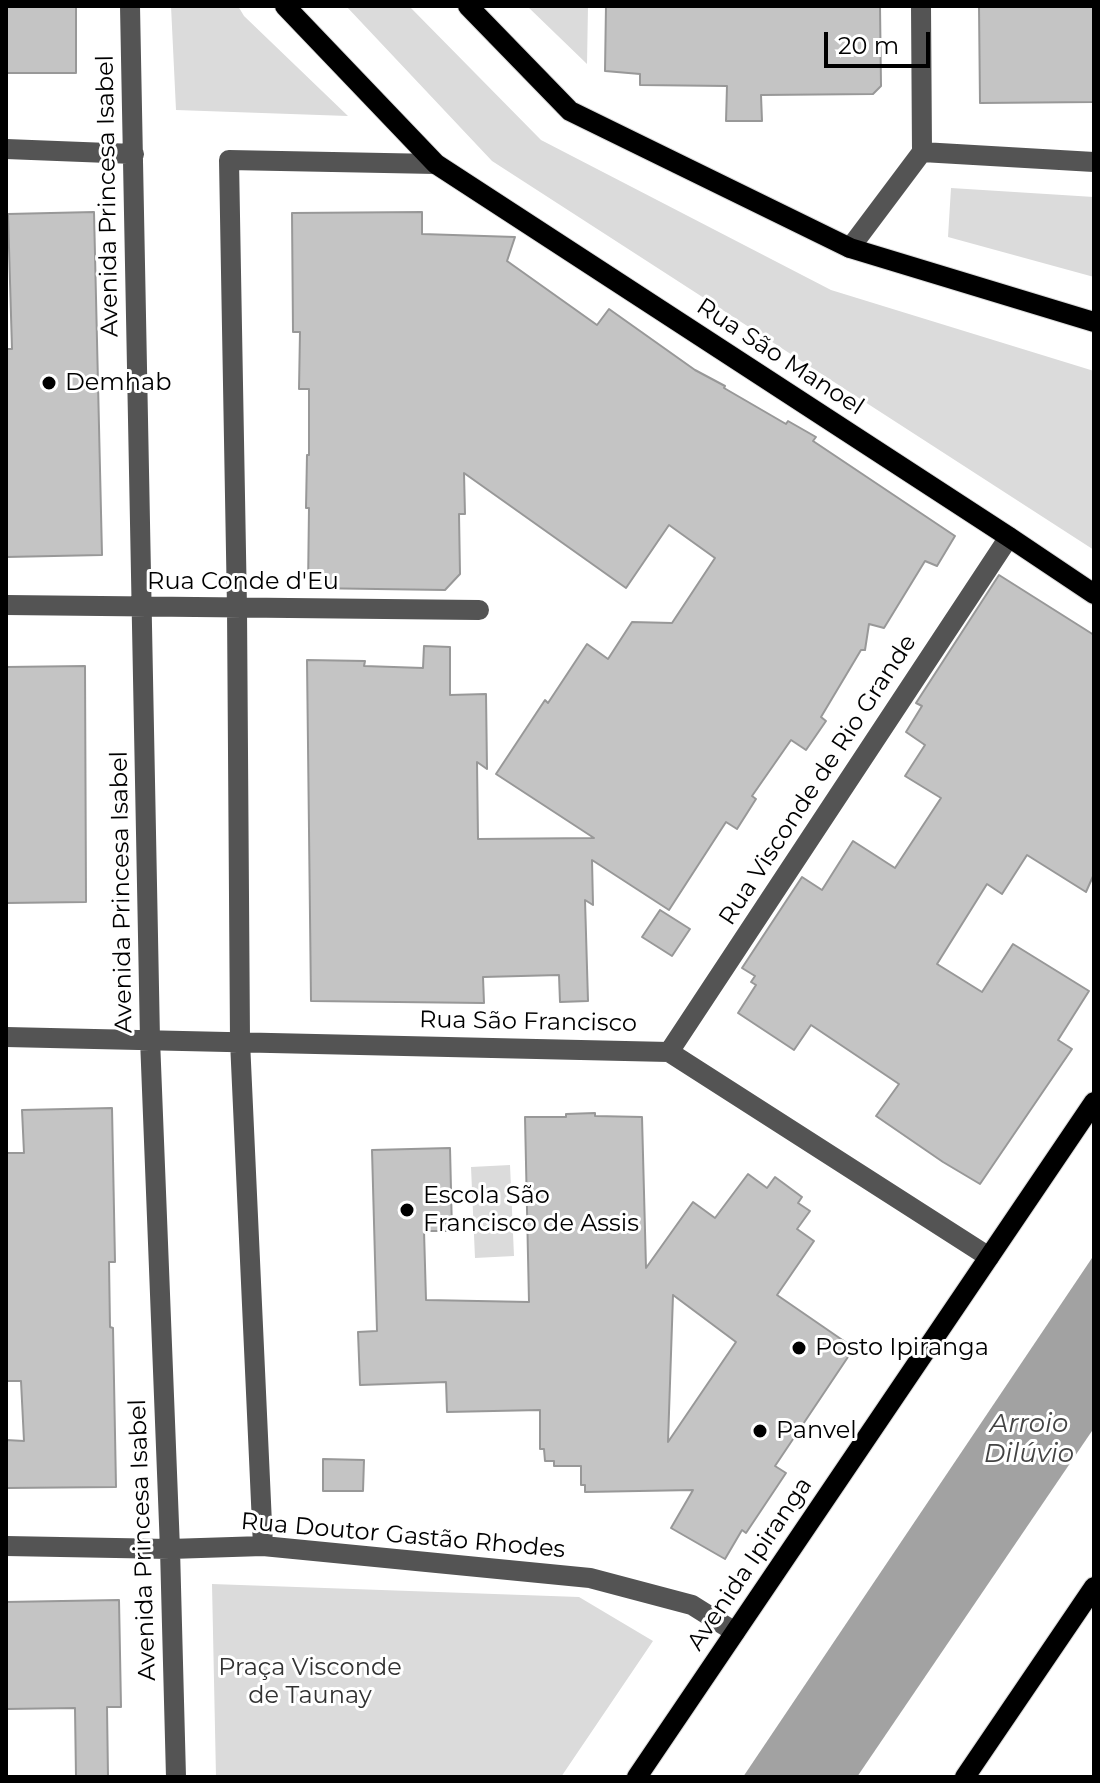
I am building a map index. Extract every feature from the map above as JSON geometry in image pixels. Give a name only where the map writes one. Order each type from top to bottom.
[{"type":"main road","name":"Rua São Manoel","points":[[285,6],[436,164],[1094,594]]},
{"type":"main road","points":[[468,6],[570,111],[850,248],[1094,322]]},
{"type":"main road","name":"Avenida Ipiranga","points":[[637,1777],[1094,1102]]},
{"type":"main road","points":[[965,1777],[1094,1587]]},
{"type":"street","name":"Avenida Princesa Isabel","points":[[130,6],[150,1039],[176,1777]]},
{"type":"street","points":[[850,248],[922,152],[921,6]]},
{"type":"street","points":[[6,149],[134,154]]},
{"type":"street","points":[[922,152],[1094,162]]},
{"type":"street","points":[[263,1546],[240,1041],[237,608],[229,160],[436,164]]},
{"type":"street","name":"Rua Visconde de Rio Grande","points":[[669,1052],[1009,537]]},
{"type":"street","name":"Rua Conde d'Eu","points":[[6,605],[479,610]]},
{"type":"street","name":"Rua São Francisco","points":[[6,1037],[669,1052],[989,1257]]},
{"type":"street","name":"Rua Doutor Gastão Rhodes","points":[[6,1546],[170,1549],[263,1546],[590,1578],[692,1605],[735,1632]]},
{"type":"green space","points":[[171,6],[238,6],[244,16],[348,116],[176,110]]},
{"type":"green space","points":[[346,6],[409,6],[541,140],[831,290],[1094,371],[1094,550],[492,161]]},
{"type":"green space","points":[[527,6],[588,6],[587,64]]},
{"type":"green space","points":[[951,188],[1094,197],[1094,277],[948,237]]},
{"type":"green space","points":[[510,1165],[514,1256],[475,1258],[471,1167]]},
{"type":"green space","name":"Praça Visconde de Taunay","points":[[212,1584],[579,1597],[653,1641],[561,1777],[216,1777]]},
{"type":"water","name":"Arroio Dilúvio","points":[[1094,1255],[1094,1428],[857,1777],[743,1777]]},
{"type":"building","points":[[6,6],[76,6],[76,73],[6,73]]},
{"type":"building","points":[[606,6],[880,6],[881,86],[873,94],[761,95],[762,121],[726,121],[727,86],[640,85],[640,74],[605,71]]},
{"type":"building","points":[[979,6],[1094,6],[1094,102],[980,103]]},
{"type":"building","name":"Demhab","points":[[94,212],[102,555],[6,557],[6,349],[12,349],[8,214]]},
{"type":"building","points":[[422,212],[422,234],[515,237],[507,261],[597,325],[609,309],[724,388],[786,424],[788,421],[816,437],[813,441],[955,536],[937,566],[925,561],[884,628],[869,624],[865,650],[861,650],[821,717],[826,721],[806,750],[791,740],[752,796],[756,799],[737,829],[726,822],[669,910],[592,860],[593,905],[585,900],[588,1001],[560,1002],[559,975],[483,977],[484,1003],[311,1001],[307,660],[365,661],[364,666],[423,668],[424,646],[450,647],[450,695],[486,694],[487,769],[477,762],[478,839],[594,838],[496,774],[587,644],[608,659],[632,622],[672,623],[715,558],[669,525],[626,588],[464,473],[465,514],[459,514],[460,574],[445,590],[308,588],[309,508],[306,508],[309,389],[299,389],[300,332],[293,332],[292,213]]},
{"type":"building","points":[[999,575],[1094,635],[1094,874],[1086,892],[1027,855],[1002,894],[987,884],[937,964],[982,992],[1013,944],[1089,991],[1058,1040],[1072,1049],[980,1184],[876,1116],[899,1084],[811,1025],[794,1050],[738,1013],[756,985],[751,982],[755,976],[742,968],[802,877],[822,890],[853,841],[895,868],[941,798],[905,776],[925,745],[906,732],[922,706],[916,703]]},
{"type":"building","points":[[85,666],[86,902],[6,903],[6,667]]},
{"type":"building","points":[[660,910],[690,929],[672,956],[642,937]]},
{"type":"building","points":[[112,1108],[115,1262],[109,1262],[116,1487],[6,1488],[6,1440],[24,1441],[21,1381],[6,1381],[6,1153],[24,1153],[22,1110]]},
{"type":"building","points":[[566,1114],[642,1117],[646,1268],[693,1202],[715,1218],[748,1174],[767,1188],[775,1177],[802,1197],[798,1203],[810,1211],[797,1229],[814,1241],[777,1295],[854,1348],[775,1466],[786,1473],[746,1533],[742,1530],[725,1559],[671,1528],[693,1490],[585,1492],[585,1485],[581,1485],[581,1466],[554,1466],[554,1461],[545,1461],[544,1449],[540,1449],[540,1410],[447,1412],[446,1382],[360,1385],[358,1332],[377,1331],[372,1150],[450,1148],[452,1231],[424,1231],[426,1300],[529,1302],[525,1117],[566,1117]],"holes":[[[673,1295],[736,1342],[668,1442]]]},
{"type":"building","points":[[323,1459],[364,1460],[363,1491],[323,1491]]},
{"type":"building","points":[[119,1600],[121,1707],[107,1707],[108,1777],[76,1777],[75,1708],[6,1709],[6,1602]]},
{"type":"place","name":"Demhab","points":[[49,383]]},
{"type":"place","name":"Escola São Francisco de Assis","points":[[407,1210]]},
{"type":"place","name":"Posto Ipiranga","points":[[799,1348]]},
{"type":"place","name":"Panvel","points":[[760,1431]]}]
